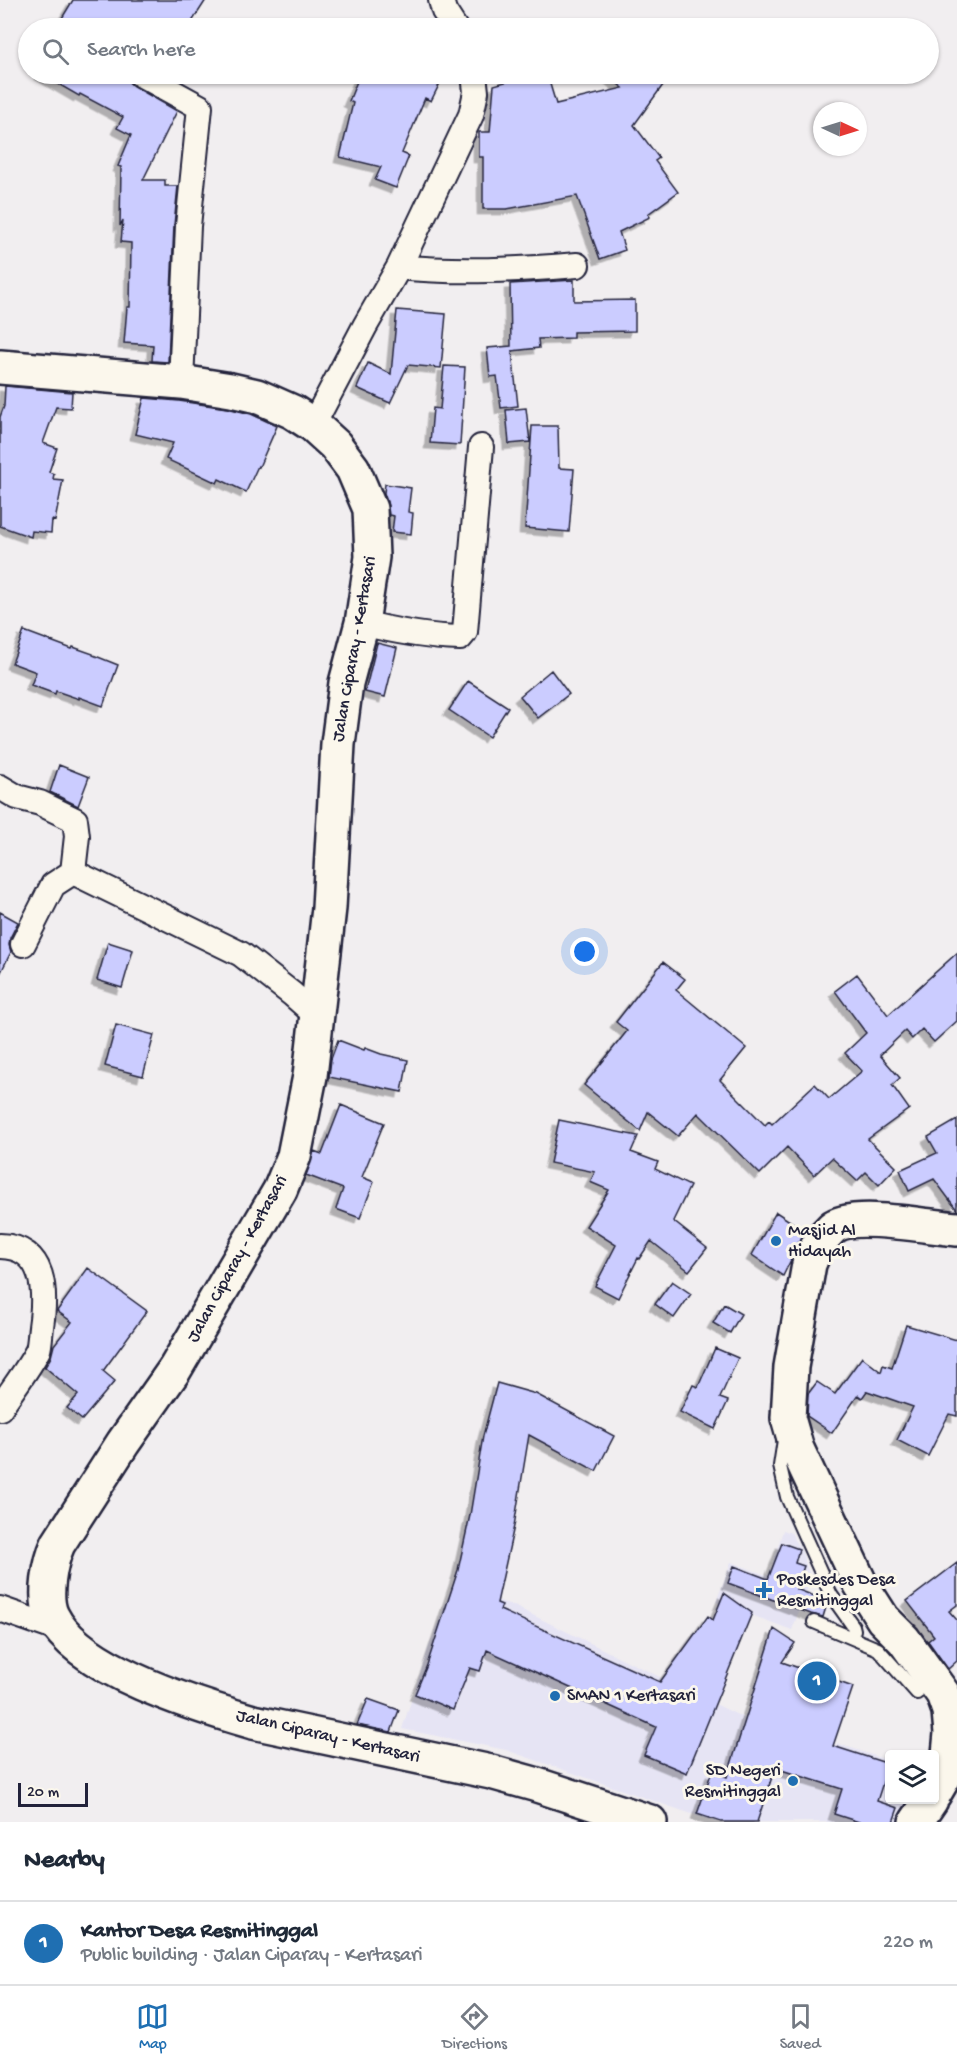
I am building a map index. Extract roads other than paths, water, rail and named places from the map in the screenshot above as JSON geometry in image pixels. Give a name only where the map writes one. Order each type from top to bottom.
[{"type":"main road","name":"Jalan Ciparay - Kertasari","points":[[0,368],[182,382],[257,396],[293,412],[313,425],[335,445],[352,469],[370,508],[372,557],[362,622],[346,682],[338,744],[329,908],[310,1076],[294,1156],[280,1190],[175,1369],[123,1443],[58,1544],[51,1559],[48,1578],[51,1614],[60,1630],[95,1660],[139,1682],[221,1713],[253,1722],[491,1772],[650,1822]]},
{"type":"main road","points":[[939,1786],[944,1777],[951,1733],[949,1711],[944,1694],[903,1640],[883,1619],[860,1583],[798,1449],[788,1418],[791,1367],[809,1264],[815,1249],[833,1226],[864,1219],[957,1229]]},
{"type":"main road","points":[[916,1822],[929,1804]]},
{"type":"street","points":[[441,0],[449,18]]},
{"type":"street","points":[[159,84],[200,106],[189,226],[182,382]]},
{"type":"street","points":[[313,425],[399,267],[471,115],[476,92],[475,84]]},
{"type":"street","points":[[399,267],[437,271],[498,271],[577,265]]},
{"type":"street","points":[[362,622],[388,629],[447,638],[460,638],[465,632],[481,447]]},
{"type":"street","points":[[0,787],[17,797],[40,803],[75,820],[77,836],[73,872]]},
{"type":"street","points":[[73,872],[241,954],[317,1016]]},
{"type":"street","points":[[23,944],[53,885],[73,872]]},
{"type":"street","points":[[0,1246],[11,1246],[24,1252],[34,1262],[43,1282],[44,1310],[38,1348],[0,1408]]},
{"type":"street","points":[[0,1609],[60,1630]]},
{"type":"lane","points":[[788,1418],[780,1466],[787,1497],[831,1594],[853,1626],[851,1637]]},
{"type":"lane","points":[[813,1622],[878,1649],[917,1693]]},
{"type":"place","name":"Masjid Al Hidayah","points":[[776,1241]]},
{"type":"place","name":"Poskesdes Desa Resmitinggal","points":[[764,1590]]},
{"type":"place","name":"Kantor Desa Resmitinggal","points":[[817,1681]]},
{"type":"place","name":"SMAN 1 Kertasari","points":[[555,1696]]},
{"type":"place","name":"SD Negeri Resmitinggal","points":[[793,1781]]}]
